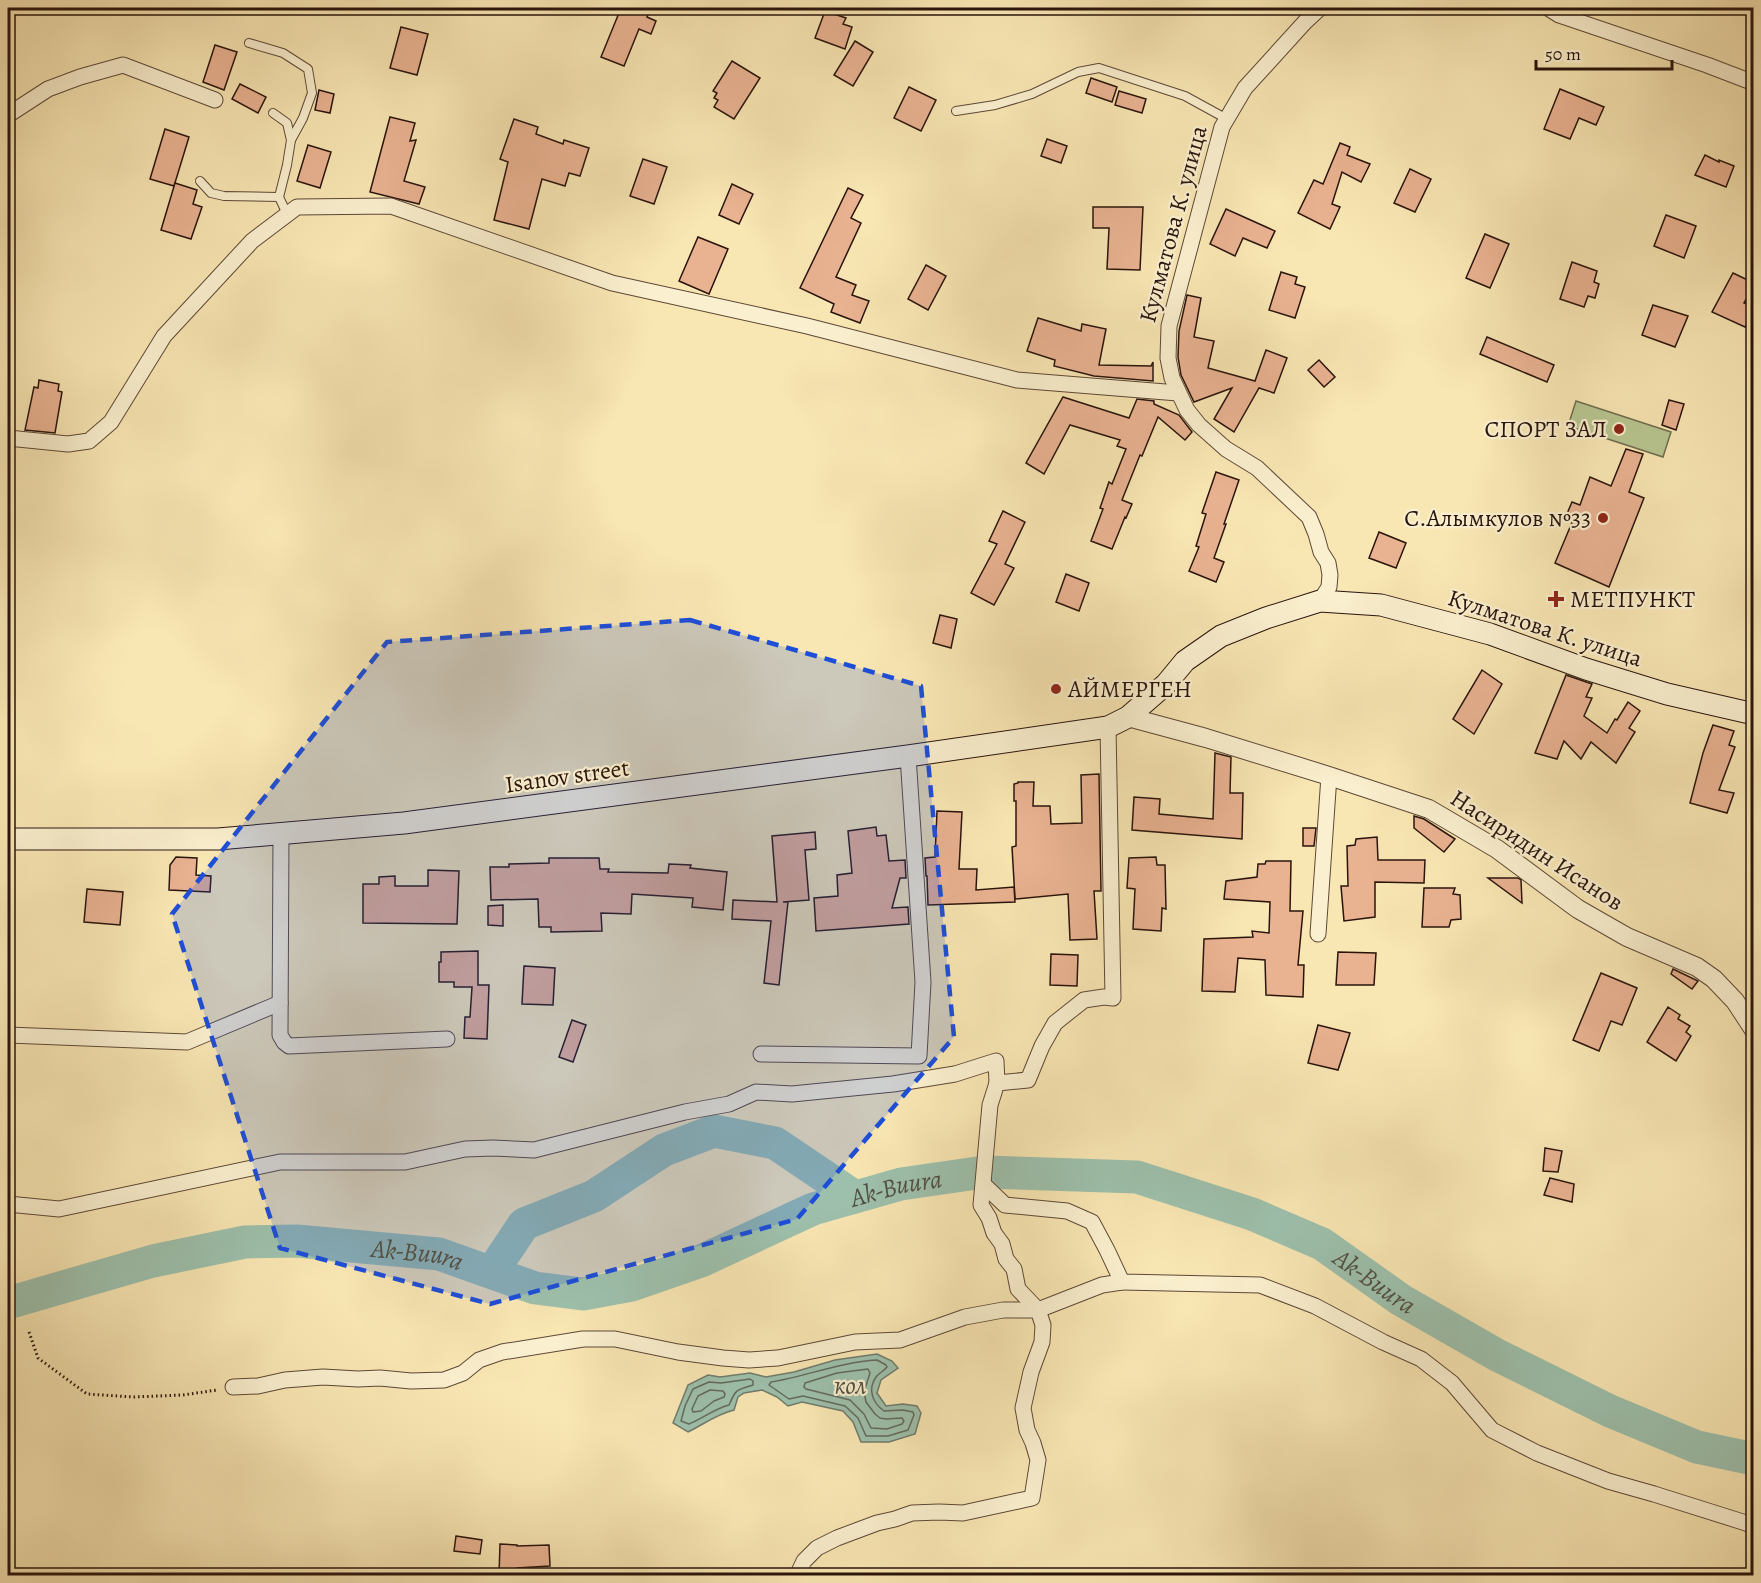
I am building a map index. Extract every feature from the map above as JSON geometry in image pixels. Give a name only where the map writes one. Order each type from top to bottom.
[{"type":"main road","name":"Кулматова К. улица","points":[[1166,684],[1185,661],[1221,636],[1266,618],[1320,601],[1381,605],[1490,634],[1586,669],[1667,694],[1754,714]]},
{"type":"main road","name":"Isanov street","points":[[8,839],[218,839],[404,823],[908,756],[1108,727],[1128,717],[1166,684]]},
{"type":"street","name":"Кулматова К. улица","points":[[1320,8],[1245,88],[1222,127],[1169,326],[1168,358],[1172,378],[1187,410],[1226,449],[1257,468],[1309,516],[1321,552],[1328,563],[1330,575],[1329,587],[1320,601]]},
{"type":"street","points":[[1548,8],[1559,15],[1754,83]]},
{"type":"street","points":[[8,115],[48,89],[123,65],[215,100]]},
{"type":"street","points":[[8,438],[68,444],[89,441],[111,422],[164,336],[252,241],[297,207],[391,206],[612,284],[807,326],[1017,380],[1178,393]]},
{"type":"street","name":"Насиридин Исанов","points":[[1128,717],[1206,738],[1429,809],[1497,849],[1578,909],[1627,937],[1697,967],[1714,979],[1735,1001],[1754,1030]]},
{"type":"street","points":[[997,1083],[1028,1080],[1042,1046],[1055,1023],[1084,1000],[1113,998],[1108,727]]},
{"type":"street","points":[[761,1054],[919,1056],[923,982],[908,756]]},
{"type":"street","points":[[1318,934],[1329,776]]},
{"type":"street","points":[[281,834],[280,1035],[284,1042],[289,1046],[447,1039]]},
{"type":"street","points":[[8,1035],[187,1042],[280,1003]]},
{"type":"street","points":[[8,1204],[59,1209],[280,1162],[405,1162],[465,1149],[534,1150],[685,1112],[729,1104],[756,1092],[792,1094],[893,1084],[955,1074],[996,1061],[997,1083],[990,1105],[981,1205],[994,1233],[1002,1244],[1006,1258],[1014,1269],[1018,1289],[1038,1310],[1043,1325],[1042,1342],[1031,1372],[1023,1408],[1027,1430],[1038,1460],[1032,1498],[963,1513],[912,1513],[895,1520],[877,1523],[817,1548],[804,1561],[797,1575]]},
{"type":"street","points":[[984,1185],[1005,1204],[1067,1211],[1092,1222],[1122,1281]]},
{"type":"street","points":[[233,1387],[322,1377],[411,1381],[444,1380],[463,1373],[479,1360],[501,1352],[583,1339],[615,1339],[678,1352],[723,1358],[749,1360],[778,1358],[855,1342],[900,1340],[965,1317],[1003,1310],[1038,1310],[1102,1285],[1122,1281],[1260,1285],[1304,1302],[1421,1359],[1452,1383],[1492,1430],[1537,1453],[1608,1481],[1754,1527]]},
{"type":"lane","points":[[249,43],[283,53],[308,69],[312,93],[303,118],[291,140],[279,197],[287,214]]},
{"type":"lane","points":[[956,111],[995,105],[1023,97],[1078,72],[1099,68],[1185,96],[1227,119]]},
{"type":"lane","points":[[273,113],[287,123],[291,140]]},
{"type":"lane","points":[[200,181],[211,193],[224,196],[279,197]]},
{"type":"path","points":[[29,1332],[38,1358],[87,1394],[133,1397],[183,1395],[233,1387]]},
{"type":"highlighted area","points":[[690,620],[921,686],[954,1037],[797,1219],[490,1304],[280,1248],[172,914],[387,642]]},
{"type":"green space","name":"СПОРТ ЗАЛ","points":[[1576,401],[1671,432],[1663,457],[1568,426]]},
{"type":"water","name":"кол","points":[[877,1354],[892,1361],[898,1368],[881,1380],[877,1393],[886,1406],[903,1404],[917,1406],[921,1413],[915,1434],[889,1442],[861,1442],[853,1422],[843,1411],[802,1402],[788,1406],[777,1397],[762,1390],[744,1393],[738,1397],[734,1410],[688,1432],[673,1423],[688,1385],[708,1375],[720,1377],[750,1373],[766,1377],[794,1372],[835,1360]]},
{"type":"building","points":[[621,8],[651,8],[647,17],[656,21],[651,34],[639,29],[624,66],[601,57]]},
{"type":"building","points":[[825,11],[846,18],[843,24],[852,27],[845,49],[815,38]]},
{"type":"building","points":[[401,27],[428,34],[417,75],[390,68]]},
{"type":"building","points":[[855,41],[873,52],[853,86],[834,75]]},
{"type":"building","points":[[215,45],[237,52],[224,90],[203,82]]},
{"type":"building","points":[[732,61],[760,78],[734,119],[714,107],[718,100],[714,98],[717,93],[713,91]]},
{"type":"building","points":[[1091,78],[1117,87],[1112,102],[1086,93]]},
{"type":"building","points":[[240,84],[266,97],[258,113],[232,99]]},
{"type":"building","points":[[909,87],[936,100],[921,131],[894,118]]},
{"type":"building","points":[[1560,89],[1604,107],[1596,125],[1579,118],[1570,139],[1544,129]]},
{"type":"building","points":[[319,90],[334,94],[330,113],[315,110]]},
{"type":"building","points":[[1119,91],[1146,99],[1142,113],[1115,105]]},
{"type":"building","points":[[390,117],[415,123],[410,141],[416,140],[404,181],[425,187],[419,204],[370,192]]},
{"type":"building","points":[[514,119],[538,127],[536,134],[563,144],[564,140],[589,148],[580,176],[569,173],[565,186],[542,179],[529,229],[494,220],[508,162],[500,159]]},
{"type":"building","points":[[165,129],[189,137],[174,186],[150,179]]},
{"type":"building","points":[[1047,139],[1067,146],[1061,163],[1041,156]]},
{"type":"building","points":[[1340,143],[1350,147],[1347,155],[1370,164],[1361,182],[1342,172],[1332,204],[1340,207],[1330,229],[1298,213],[1314,180],[1323,184]]},
{"type":"building","points":[[308,145],[331,152],[320,188],[297,181]]},
{"type":"building","points":[[1705,155],[1734,166],[1726,187],[1695,175]]},
{"type":"building","points":[[643,159],[667,167],[654,204],[630,196]]},
{"type":"building","points":[[1410,169],[1431,179],[1415,212],[1394,203]]},
{"type":"building","points":[[175,183],[197,190],[193,204],[202,207],[191,239],[161,230]]},
{"type":"building","points":[[732,184],[753,194],[739,224],[719,215]]},
{"type":"building","points":[[848,188],[863,195],[851,218],[861,223],[836,277],[856,285],[852,295],[869,301],[860,323],[831,312],[834,304],[800,288]]},
{"type":"building","points":[[1093,207],[1143,207],[1140,270],[1107,269],[1109,228],[1093,228]]},
{"type":"building","points":[[1226,209],[1275,231],[1267,248],[1243,238],[1235,256],[1210,244]]},
{"type":"building","points":[[1666,215],[1696,226],[1684,258],[1654,246]]},
{"type":"building","points":[[1485,234],[1509,244],[1490,288],[1466,278]]},
{"type":"building","points":[[698,237],[728,249],[709,294],[679,281]]},
{"type":"building","points":[[1572,262],[1597,271],[1594,282],[1599,284],[1595,298],[1588,296],[1584,307],[1560,299]]},
{"type":"building","points":[[926,265],[946,276],[928,310],[908,299]]},
{"type":"building","points":[[1281,272],[1297,277],[1295,284],[1305,287],[1295,318],[1269,310]]},
{"type":"building","points":[[1733,273],[1754,283],[1744,303],[1754,307],[1745,327],[1712,312]]},
{"type":"building","points":[[1187,295],[1201,298],[1194,337],[1214,341],[1208,368],[1255,381],[1266,350],[1287,358],[1274,393],[1259,388],[1234,432],[1214,419],[1232,388],[1194,402],[1181,375],[1178,357],[1179,331]]},
{"type":"building","points":[[1653,305],[1688,316],[1675,347],[1642,335]]},
{"type":"building","points":[[1038,318],[1081,331],[1082,324],[1106,329],[1099,365],[1151,366],[1153,362],[1153,381],[1094,376],[1054,366],[1055,360],[1027,351]]},
{"type":"building","points":[[1487,337],[1554,365],[1547,382],[1480,354]]},
{"type":"building","points":[[1319,360],[1335,377],[1324,387],[1308,370]]},
{"type":"building","points":[[39,380],[59,384],[58,391],[62,392],[55,433],[25,430],[34,387],[38,388]]},
{"type":"building","points":[[1063,397],[1129,418],[1137,399],[1154,401],[1154,404],[1179,415],[1192,432],[1185,440],[1158,417],[1122,500],[1132,504],[1112,549],[1091,541],[1103,509],[1100,508],[1109,482],[1112,484],[1126,449],[1117,446],[1120,440],[1070,425],[1044,474],[1026,463]]},
{"type":"building","points":[[1669,400],[1684,404],[1676,430],[1662,425]]},
{"type":"building","name":"С.Алымкулов №33","points":[[1626,449],[1643,454],[1629,492],[1644,498],[1609,587],[1555,563],[1573,520],[1566,516],[1572,502],[1580,505],[1590,477],[1611,486]]},
{"type":"building","points":[[1216,472],[1239,480],[1214,558],[1224,562],[1216,582],[1189,571],[1199,547],[1196,546],[1206,514],[1202,513]]},
{"type":"building","points":[[1003,511],[1025,522],[1005,564],[1014,568],[994,605],[971,593],[997,544],[989,541]]},
{"type":"building","points":[[1379,532],[1406,543],[1396,568],[1369,558]]},
{"type":"building","points":[[1066,574],[1089,583],[1079,611],[1056,602]]},
{"type":"building","points":[[940,615],[957,619],[951,648],[933,643]]},
{"type":"building","points":[[1482,670],[1502,684],[1474,734],[1453,719]]},
{"type":"building","points":[[1566,675],[1592,684],[1586,697],[1592,698],[1584,716],[1607,733],[1628,702],[1640,711],[1629,728],[1635,732],[1616,763],[1591,742],[1581,759],[1564,741],[1557,759],[1535,753]]},
{"type":"building","points":[[1713,725],[1734,731],[1729,745],[1735,747],[1719,790],[1734,793],[1727,813],[1690,803]]},
{"type":"building","points":[[1215,753],[1231,757],[1230,793],[1243,793],[1242,839],[1132,830],[1134,797],[1160,799],[1159,814],[1213,819]]},
{"type":"building","points":[[1099,774],[1101,891],[1094,891],[1097,939],[1070,940],[1068,894],[1015,899],[1012,847],[1016,846],[1014,784],[1034,782],[1033,806],[1050,806],[1051,824],[1082,823],[1081,775]]},
{"type":"building","points":[[937,811],[962,812],[959,869],[977,869],[976,890],[1014,887],[1015,902],[928,905],[925,858],[935,857]]},
{"type":"building","points":[[1414,816],[1424,819],[1455,839],[1444,852],[1414,828]]},
{"type":"building","points":[[876,827],[877,836],[886,835],[889,861],[905,860],[906,878],[900,878],[892,908],[908,907],[909,924],[816,931],[814,898],[838,896],[837,875],[852,873],[848,831]]},
{"type":"building","points":[[1303,828],[1316,828],[1314,846],[1303,846]]},
{"type":"building","points":[[815,832],[816,849],[805,850],[809,900],[783,902],[788,902],[779,985],[764,983],[771,921],[732,919],[733,900],[777,902],[772,836]]},
{"type":"building","points":[[1377,837],[1378,860],[1425,860],[1424,883],[1375,882],[1375,917],[1344,921],[1341,886],[1348,886],[1347,846],[1355,845],[1356,839]]},
{"type":"building","points":[[176,857],[197,858],[196,875],[211,876],[210,892],[169,890],[170,865]]},
{"type":"building","points":[[1156,857],[1157,865],[1165,865],[1166,909],[1162,908],[1161,931],[1133,929],[1135,889],[1127,888],[1129,858]]},
{"type":"building","points":[[549,858],[599,858],[600,869],[609,869],[608,872],[668,873],[669,864],[691,865],[690,868],[727,872],[723,910],[692,907],[693,898],[632,894],[631,914],[601,913],[602,931],[551,932],[551,927],[539,927],[538,899],[491,900],[490,867],[549,863]]},
{"type":"building","points":[[1266,861],[1291,861],[1290,911],[1303,911],[1298,965],[1304,965],[1303,997],[1266,995],[1265,960],[1238,958],[1235,992],[1202,991],[1204,939],[1253,937],[1252,931],[1269,933],[1270,902],[1224,899],[1226,881],[1257,877],[1258,864],[1265,864]]},
{"type":"building","points":[[428,870],[459,871],[457,924],[363,923],[363,884],[379,884],[379,877],[395,876],[395,886],[428,886]]},
{"type":"building","points":[[1488,878],[1518,878],[1521,880],[1522,903]]},
{"type":"building","points":[[1424,888],[1455,888],[1453,894],[1460,895],[1461,919],[1451,920],[1449,927],[1422,927]]},
{"type":"building","points":[[87,889],[123,892],[120,925],[84,922]]},
{"type":"building","points":[[503,905],[503,926],[488,925],[488,906]]},
{"type":"building","points":[[478,951],[478,985],[489,985],[487,1039],[464,1038],[465,1017],[470,1017],[472,987],[454,987],[454,982],[439,982],[441,952]]},
{"type":"building","points":[[1338,952],[1376,953],[1374,985],[1336,985]]},
{"type":"building","points":[[1051,954],[1078,955],[1077,986],[1050,985]]},
{"type":"building","points":[[524,966],[555,968],[553,1005],[522,1004]]},
{"type":"building","points":[[1673,969],[1698,981],[1692,989],[1671,974]]},
{"type":"building","points":[[1601,973],[1637,988],[1622,1025],[1611,1021],[1599,1051],[1573,1040]]},
{"type":"building","points":[[1668,1007],[1680,1015],[1678,1019],[1690,1026],[1686,1032],[1691,1036],[1676,1061],[1647,1042]]},
{"type":"building","points":[[572,1020],[586,1025],[573,1062],[559,1057]]},
{"type":"building","points":[[1318,1025],[1350,1033],[1338,1070],[1308,1063]]},
{"type":"building","points":[[1545,1148],[1562,1151],[1558,1172],[1543,1171]]},
{"type":"building","points":[[1550,1178],[1574,1184],[1572,1202],[1544,1195]]},
{"type":"building","points":[[456,1536],[482,1540],[480,1554],[454,1551]]},
{"type":"building","points":[[500,1544],[549,1545],[550,1566],[517,1568],[516,1575],[499,1575]]},
{"type":"waterway","points":[[492,1272],[524,1224],[594,1196],[664,1150],[714,1131],[775,1143],[855,1197]]},
{"type":"waterway","name":"Ak-Buura","points":[[8,1303],[153,1261],[245,1242],[297,1241],[439,1254],[535,1288],[583,1294],[632,1285],[701,1261],[813,1209],[901,1184],[984,1172],[1137,1177],[1252,1214],[1322,1244],[1401,1300],[1497,1355],[1610,1411],[1697,1447],[1754,1459]]},
{"type":"place","name":"СПОРТ ЗАЛ","points":[[1619,429]]},
{"type":"place","name":"С.Алымкулов №33","points":[[1603,518]]},
{"type":"place","name":"МЕТПУНКТ","points":[[1556,599]]},
{"type":"place","name":"АЙМЕРГЕН","points":[[1056,689]]}]
